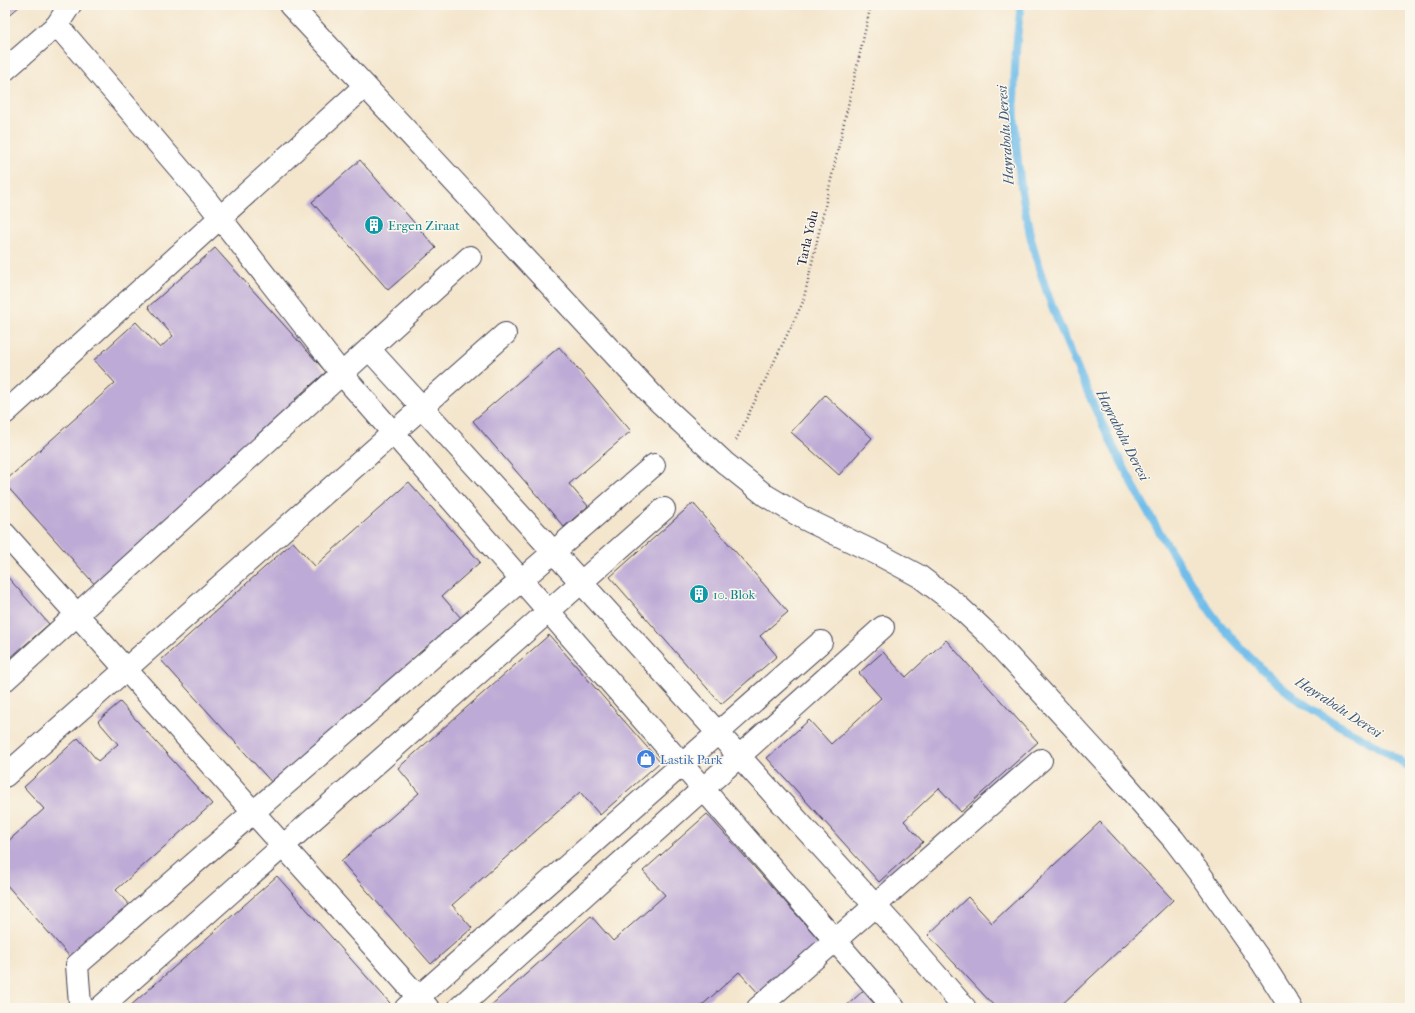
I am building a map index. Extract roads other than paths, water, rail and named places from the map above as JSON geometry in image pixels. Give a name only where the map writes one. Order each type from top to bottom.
[{"type":"street","points":[[5,70],[57,25],[70,5]]},
{"type":"street","points":[[290,5],[655,398],[725,463],[765,494],[805,519],[880,555],[919,576],[956,604],[988,634],[1107,763],[1174,840],[1216,896],[1263,964],[1291,1008]]},
{"type":"street","points":[[57,25],[220,217],[342,373],[894,1008]]},
{"type":"street","points":[[5,413],[365,86]]},
{"type":"street","points":[[5,680],[470,257]]},
{"type":"street","points":[[5,776],[505,334]]},
{"type":"street","points":[[369,349],[875,906],[965,1008]]},
{"type":"street","points":[[84,1008],[80,1004],[77,965],[654,465]]},
{"type":"street","points":[[100,1008],[664,509]]},
{"type":"street","points":[[5,534],[284,846],[418,1004],[682,764],[821,642]]},
{"type":"street","points":[[459,1008],[883,627]]},
{"type":"street","points":[[758,1008],[1041,760]]},
{"type":"waterway","name":"Hayrabolu Deresi","points":[[1021,5],[1014,82],[1014,107],[1017,158],[1029,229],[1039,269],[1060,327],[1087,390],[1122,464],[1176,559],[1208,608],[1242,649],[1284,689],[1303,703],[1384,750],[1410,768]]},
{"type":"place","name":"Ergen Ziraat","points":[[374,225]]},
{"type":"place","name":"10. Blok","points":[[699,594]]},
{"type":"place","name":"Lastik Park","points":[[646,759]]}]
